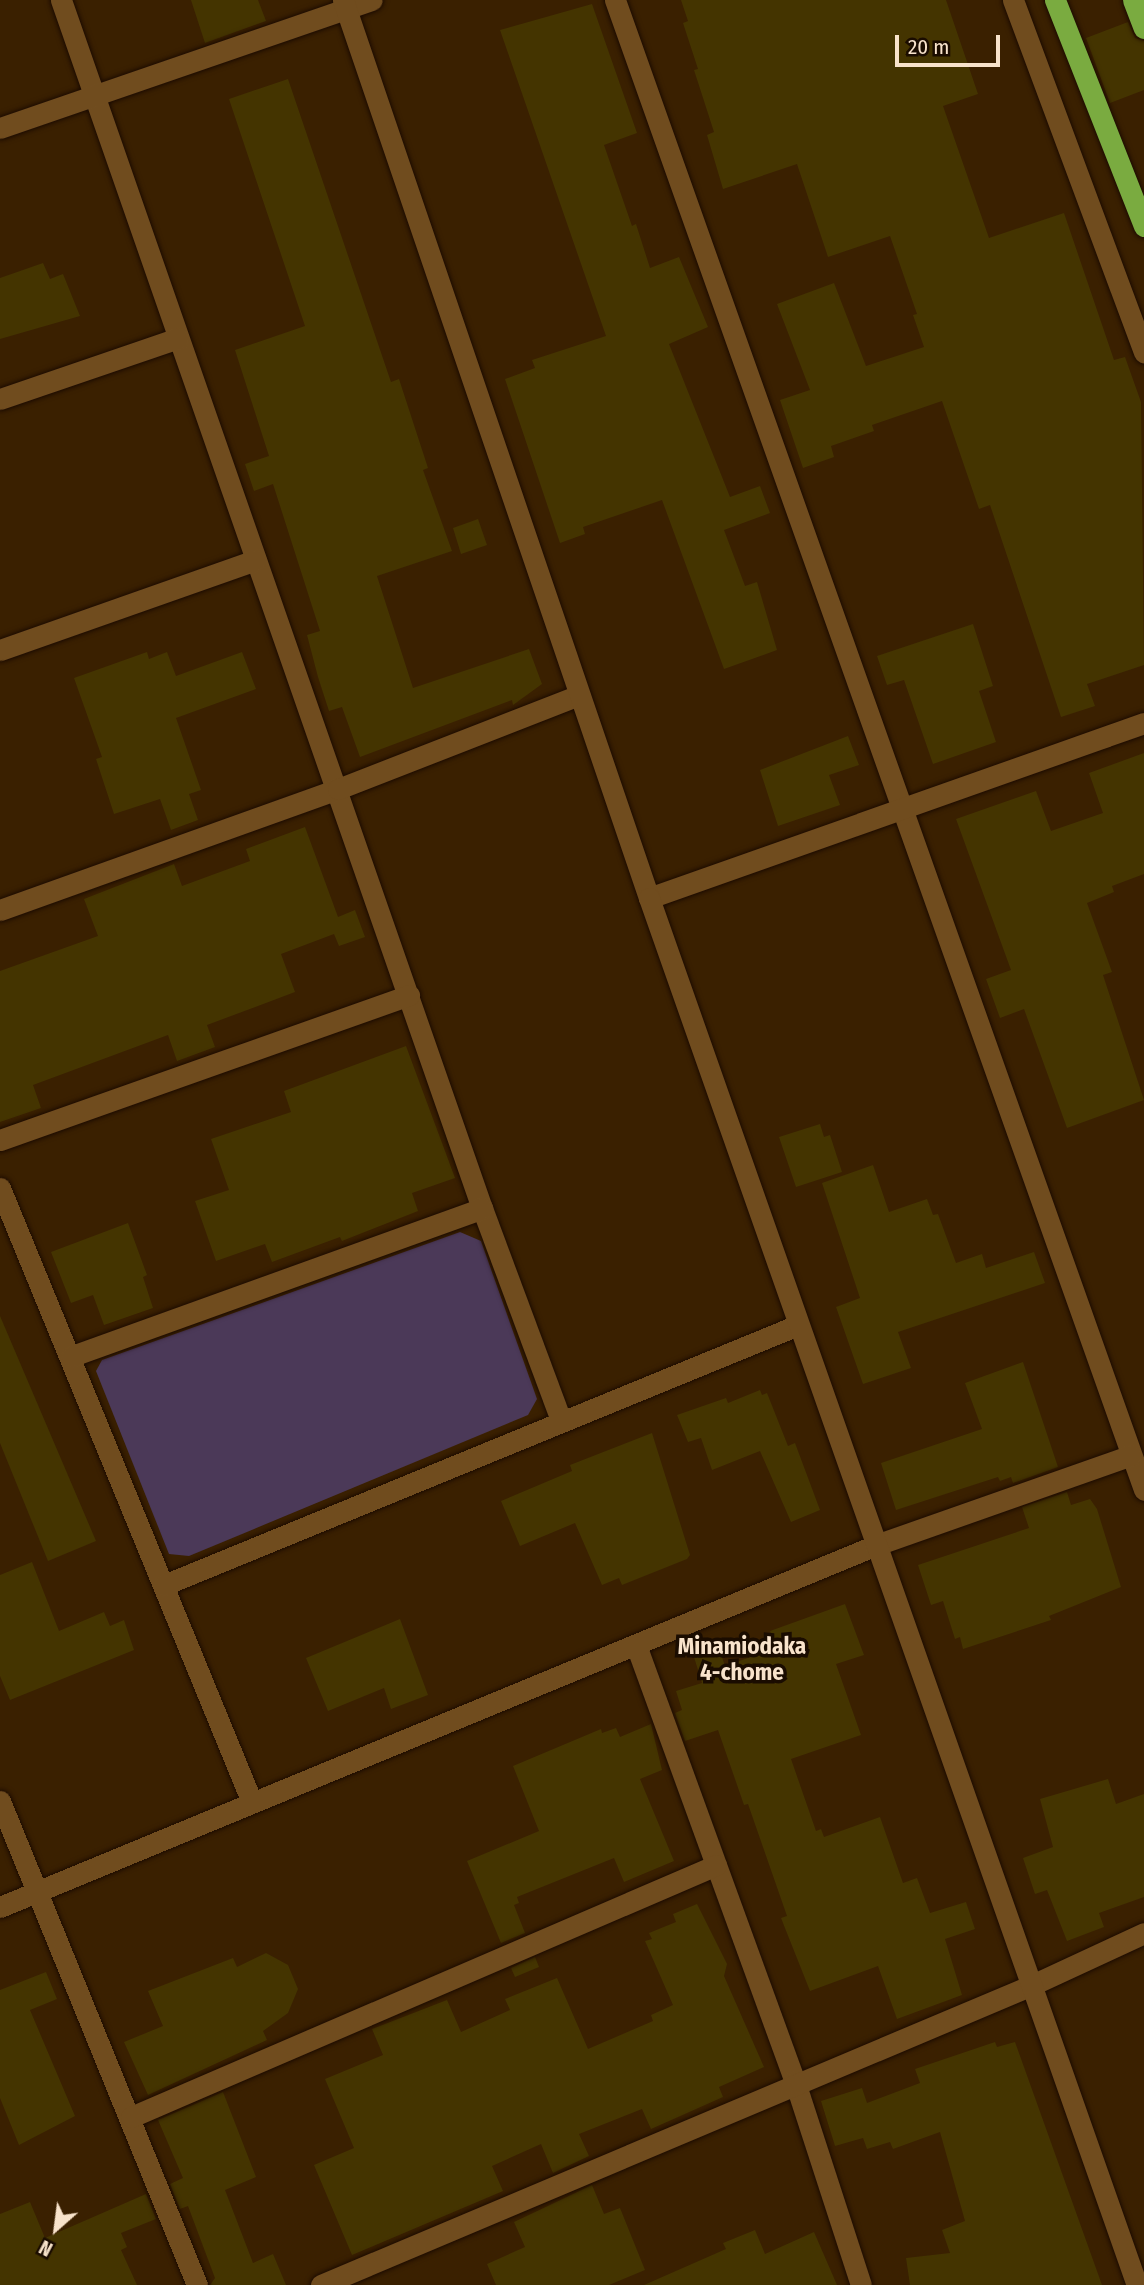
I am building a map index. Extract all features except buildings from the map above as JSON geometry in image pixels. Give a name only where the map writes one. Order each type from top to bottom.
[{"type":"highway","points":[[1055,0],[1144,226]]},
{"type":"highway","points":[[1133,0],[1144,28]]},
{"type":"street","points":[[61,0],[482,1208],[561,1420]]},
{"type":"street","points":[[0,128],[345,6],[372,0]]},
{"type":"street","points":[[615,0],[899,808],[1144,1490]]},
{"type":"street","points":[[1013,0],[1144,352]]},
{"type":"street","points":[[345,6],[649,898],[1138,2285]]},
{"type":"street","points":[[0,398],[178,338]]},
{"type":"street","points":[[0,650],[256,560]]},
{"type":"street","points":[[0,910],[338,789],[579,695]]},
{"type":"street","points":[[649,898],[1144,723]]},
{"type":"street","points":[[0,1140],[409,995]]},
{"type":"street","points":[[0,1188],[72,1356],[251,1800]]},
{"type":"street","points":[[72,1356],[482,1208]]},
{"type":"street","points":[[164,1585],[798,1325]]},
{"type":"street","points":[[0,1907],[251,1800],[876,1545],[1131,1455]]},
{"type":"street","points":[[636,1645],[795,2082],[860,2285]]},
{"type":"street","points":[[0,1801],[131,2117],[197,2285]]},
{"type":"street","points":[[131,2117],[716,1865]]},
{"type":"street","points":[[321,2285],[795,2082],[1032,1985],[1144,1933]]},
{"type":"shaded area","points":[[460,1232],[481,1241],[537,1399],[528,1415],[189,1556],[169,1554],[96,1371],[102,1360]]},
{"type":"district","name":"Minamiodaka 4-chome","points":[[742,1659]]}]
